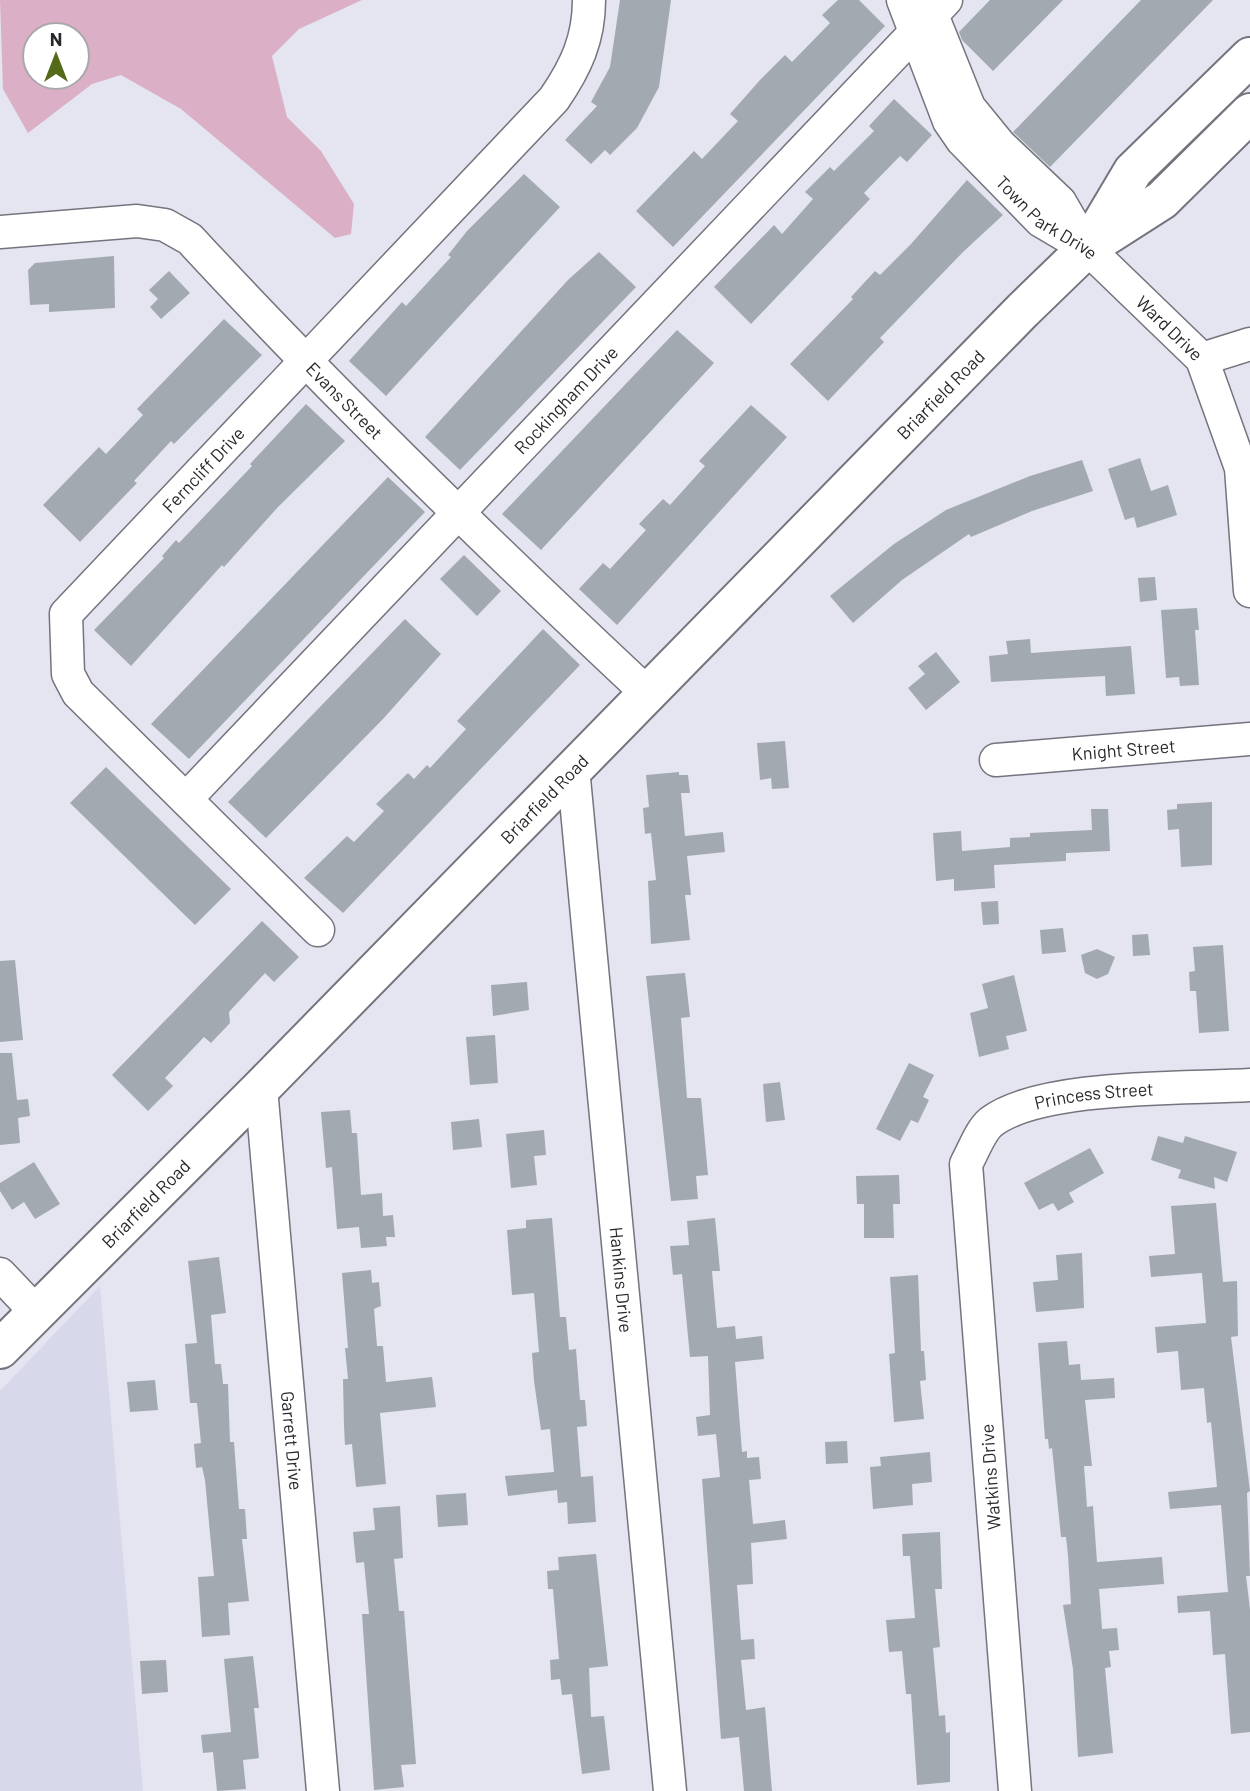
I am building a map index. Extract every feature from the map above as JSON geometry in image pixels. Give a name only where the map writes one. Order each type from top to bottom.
[{"type":"main road","name":"Briarfield Road","points":[[1087,248],[1133,171],[1250,57]]},
{"type":"main road","name":"Briarfield Road","points":[[0,1349],[261,1088],[646,692],[1087,248],[1162,200],[1250,113]]},
{"type":"street","name":"Ferncliff Drive","points":[[318,930],[78,693],[68,674],[66,614],[554,99],[573,72],[584,46],[589,0]]},
{"type":"street","name":"Town Park Drive","points":[[903,0],[929,12],[969,107],[1000,145],[1060,202],[1087,248]]},
{"type":"street","name":"Rockingham Drive","points":[[186,799],[460,513],[929,12]]},
{"type":"street","name":"Evans Street","points":[[0,232],[137,221],[165,225],[190,239],[460,513],[646,692]]},
{"type":"street","name":"Ward Drive","points":[[1087,248],[1202,359],[1241,468],[1250,591]]},
{"type":"street","points":[[1202,359],[1250,344]]},
{"type":"street","name":"Knight Street","points":[[996,760],[1250,740]]},
{"type":"street","name":"Hankins Drive","points":[[573,768],[670,1791]]},
{"type":"street","name":"Princess Street","points":[[966,1164],[989,1124],[1024,1104],[1076,1095],[1250,1085]]},
{"type":"street","name":"Garrett Drive","points":[[261,1088],[323,1791]]},
{"type":"street","name":"Watkins Drive","points":[[966,1164],[1015,1791]]},
{"type":"street","points":[[0,1274],[36,1312]]},
{"type":"shaded area","points":[[0,0],[362,0],[299,29],[272,56],[287,117],[321,151],[354,204],[351,234],[335,238],[181,109],[121,75],[91,85],[91,21],[21,21],[21,91],[83,91],[28,133],[3,89]]},
{"type":"shaded area","points":[[100,1286],[143,1791],[0,1791],[0,1391]]},
{"type":"building","points":[[620,0],[671,0],[659,87],[637,128],[610,155],[605,150],[591,164],[565,140],[597,106],[591,102],[610,67]]},
{"type":"building","points":[[838,0],[859,0],[885,26],[673,247],[636,211],[694,151],[702,159],[738,121],[730,114],[760,80],[785,55],[792,62],[830,23],[822,15]]},
{"type":"building","points":[[990,0],[1063,0],[993,71],[962,40],[959,32]]},
{"type":"building","points":[[1141,0],[1213,0],[1050,167],[1013,132]]},
{"type":"building","points":[[894,99],[932,135],[907,162],[900,156],[864,193],[870,199],[751,324],[714,287],[774,225],[782,234],[813,199],[805,192],[830,167],[834,171],[874,131],[869,126]]},
{"type":"building","points":[[524,174],[560,207],[386,396],[349,361],[402,302],[406,306],[451,257],[448,255],[467,231]]},
{"type":"building","points":[[967,180],[1003,215],[963,252],[880,338],[884,342],[828,401],[790,364],[853,299],[851,297],[875,271],[880,275],[911,244]]},
{"type":"building","points":[[599,252],[636,287],[460,470],[425,437],[568,280]]},
{"type":"building","points":[[114,256],[115,308],[49,312],[49,304],[30,305],[28,270],[35,263]]},
{"type":"building","points":[[169,271],[190,293],[161,319],[150,307],[158,299],[149,290]]},
{"type":"building","points":[[224,319],[262,355],[174,444],[171,441],[134,481],[137,483],[80,542],[43,505],[99,447],[106,454],[143,415],[137,409]]},
{"type":"building","points":[[677,330],[714,363],[541,550],[502,514]]},
{"type":"building","points":[[306,404],[345,441],[278,507],[224,567],[222,565],[131,666],[94,630],[164,558],[162,556],[176,540],[179,543],[252,466],[250,464]]},
{"type":"building","points":[[751,405],[787,437],[617,625],[579,589],[603,563],[610,569],[646,530],[639,524],[663,499],[670,505],[705,466],[699,461]]},
{"type":"building","points":[[1140,458],[1151,491],[1168,485],[1177,515],[1137,528],[1134,517],[1125,520],[1108,469]]},
{"type":"building","points":[[1082,460],[1093,491],[1032,511],[971,537],[969,534],[902,580],[853,623],[830,596],[894,544],[946,510],[1030,476]]},
{"type":"building","points":[[388,477],[425,512],[189,759],[151,724]]},
{"type":"building","points":[[464,555],[501,591],[477,616],[440,579]]},
{"type":"building","points":[[1155,577],[1157,600],[1140,602],[1138,578]]},
{"type":"building","points":[[1197,608],[1199,630],[1195,630],[1199,685],[1180,686],[1179,677],[1166,678],[1161,610]]},
{"type":"building","points":[[405,619],[441,654],[383,719],[266,838],[228,802]]},
{"type":"building","points":[[543,629],[580,665],[343,913],[304,878],[347,836],[354,842],[384,811],[376,804],[408,773],[414,779],[427,765],[430,768],[466,729],[457,721]]},
{"type":"building","points":[[1030,639],[1031,653],[1131,646],[1135,694],[1106,696],[1105,676],[991,682],[989,656],[1008,654],[1006,641]]},
{"type":"building","points":[[936,652],[960,682],[926,710],[908,688],[925,674],[918,666]]},
{"type":"building","points":[[785,741],[789,788],[772,789],[771,778],[760,780],[757,743]]},
{"type":"building","points":[[106,767],[231,889],[195,925],[70,803]]},
{"type":"building","points":[[679,772],[679,775],[688,775],[690,793],[681,793],[685,836],[723,832],[725,852],[687,856],[691,895],[685,895],[690,940],[651,944],[648,881],[656,880],[651,833],[645,834],[643,808],[649,807],[646,775]]},
{"type":"building","points":[[1212,802],[1212,865],[1181,867],[1179,829],[1168,830],[1167,810],[1177,809],[1177,804]]},
{"type":"building","points":[[1091,809],[1108,809],[1110,851],[1066,853],[1066,861],[994,865],[995,888],[954,891],[954,879],[936,881],[933,833],[961,831],[962,851],[1010,847],[1010,838],[1030,837],[1030,833],[1092,830]]},
{"type":"building","points":[[998,901],[999,924],[983,925],[981,902]]},
{"type":"building","points":[[262,921],[299,957],[274,982],[265,973],[229,1012],[230,1023],[211,1043],[204,1037],[165,1078],[173,1086],[148,1111],[112,1075]]},
{"type":"building","points":[[1063,928],[1066,952],[1042,954],[1040,930]]},
{"type":"building","points":[[1148,934],[1150,955],[1133,956],[1132,935]]},
{"type":"building","points":[[1223,945],[1229,1031],[1199,1033],[1196,991],[1190,991],[1189,972],[1195,971],[1193,947]]},
{"type":"building","points":[[1097,949],[1115,957],[1108,974],[1097,979],[1085,973],[1081,955]]},
{"type":"building","points":[[15,960],[23,1040],[0,1042],[0,961]]},
{"type":"building","points":[[685,973],[690,1017],[681,1018],[687,1098],[701,1098],[708,1175],[696,1176],[698,1199],[671,1201],[646,976]]},
{"type":"building","points":[[1014,975],[1027,1031],[1006,1036],[1009,1049],[979,1057],[970,1013],[988,1008],[982,984]]},
{"type":"building","points":[[527,982],[529,1010],[493,1016],[491,985]]},
{"type":"building","points":[[495,1035],[498,1083],[470,1085],[466,1037]]},
{"type":"building","points":[[0,1053],[12,1053],[17,1100],[28,1099],[30,1116],[18,1118],[20,1143],[0,1145]]},
{"type":"building","points":[[909,1063],[934,1075],[923,1097],[929,1100],[918,1123],[911,1120],[900,1141],[876,1129]]},
{"type":"building","points":[[780,1082],[785,1120],[766,1122],[763,1084]]},
{"type":"building","points":[[350,1110],[352,1133],[357,1133],[361,1195],[382,1193],[383,1216],[393,1215],[395,1237],[386,1237],[387,1246],[361,1248],[359,1227],[337,1229],[332,1167],[326,1168],[321,1112]]},
{"type":"building","points":[[479,1119],[482,1147],[453,1150],[451,1122]]},
{"type":"building","points":[[544,1130],[546,1155],[534,1156],[537,1185],[511,1188],[506,1134]]},
{"type":"building","points":[[1158,1136],[1183,1143],[1185,1136],[1237,1152],[1227,1182],[1214,1177],[1215,1189],[1178,1178],[1181,1170],[1151,1160]]},
{"type":"building","points":[[1090,1148],[1104,1173],[1069,1193],[1074,1202],[1058,1211],[1053,1203],[1039,1210],[1024,1183]]},
{"type":"building","points":[[34,1162],[60,1204],[35,1219],[24,1202],[12,1210],[0,1191],[0,1183]]},
{"type":"building","points":[[899,1175],[900,1204],[893,1204],[894,1238],[864,1238],[864,1204],[857,1204],[856,1176]]},
{"type":"building","points":[[1216,1203],[1223,1282],[1237,1281],[1238,1336],[1231,1337],[1250,1491],[1247,1493],[1250,1576],[1246,1576],[1250,1609],[1250,1732],[1231,1734],[1225,1654],[1213,1655],[1210,1611],[1178,1613],[1177,1596],[1228,1592],[1221,1505],[1170,1509],[1168,1492],[1217,1487],[1211,1422],[1207,1423],[1204,1388],[1181,1390],[1178,1351],[1157,1353],[1155,1327],[1206,1323],[1202,1273],[1151,1277],[1149,1256],[1175,1254],[1171,1206]]},
{"type":"building","points":[[552,1218],[560,1317],[566,1317],[569,1350],[576,1349],[580,1400],[585,1400],[587,1426],[577,1427],[581,1477],[593,1476],[596,1522],[568,1524],[567,1502],[558,1503],[557,1490],[508,1496],[505,1476],[554,1472],[550,1429],[541,1430],[534,1381],[532,1353],[539,1352],[534,1293],[512,1295],[507,1230],[526,1228],[526,1220]]},
{"type":"building","points":[[715,1218],[720,1271],[712,1271],[717,1328],[735,1326],[736,1339],[762,1336],[764,1359],[735,1362],[742,1452],[747,1451],[747,1458],[759,1457],[761,1479],[749,1480],[753,1524],[785,1520],[787,1539],[751,1543],[753,1584],[737,1585],[741,1640],[754,1639],[755,1659],[741,1660],[746,1710],[765,1707],[772,1791],[744,1791],[739,1737],[721,1739],[702,1479],[720,1477],[716,1434],[698,1436],[696,1417],[710,1415],[708,1356],[690,1357],[682,1274],[673,1275],[670,1246],[689,1245],[687,1221]]},
{"type":"building","points":[[1082,1253],[1084,1308],[1036,1312],[1033,1282],[1058,1280],[1056,1255]]},
{"type":"building","points":[[219,1257],[226,1313],[211,1315],[215,1364],[221,1364],[223,1384],[228,1384],[230,1442],[234,1442],[239,1509],[245,1509],[247,1539],[242,1539],[249,1601],[228,1603],[230,1635],[202,1637],[198,1577],[214,1576],[205,1480],[202,1467],[196,1468],[194,1444],[201,1443],[197,1403],[190,1403],[185,1344],[197,1343],[188,1261]]},
{"type":"building","points":[[371,1270],[372,1283],[379,1282],[381,1306],[374,1309],[377,1346],[383,1346],[386,1382],[432,1377],[436,1407],[380,1413],[386,1484],[356,1487],[352,1444],[345,1445],[343,1379],[348,1379],[345,1348],[348,1348],[342,1273]]},
{"type":"building","points":[[918,1275],[921,1351],[924,1351],[926,1380],[920,1381],[924,1419],[894,1422],[889,1354],[895,1353],[890,1277]]},
{"type":"building","points":[[1067,1341],[1069,1365],[1080,1364],[1081,1380],[1114,1378],[1115,1398],[1085,1400],[1092,1466],[1084,1466],[1087,1507],[1093,1506],[1097,1562],[1162,1557],[1164,1584],[1099,1589],[1102,1629],[1117,1628],[1119,1650],[1109,1651],[1111,1667],[1105,1668],[1113,1753],[1078,1757],[1073,1669],[1063,1605],[1071,1604],[1068,1555],[1066,1537],[1061,1537],[1052,1448],[1049,1449],[1048,1439],[1045,1439],[1038,1343]]},
{"type":"building","points":[[155,1380],[158,1410],[130,1412],[127,1382]]},
{"type":"building","points":[[847,1441],[848,1463],[826,1464],[825,1442]]},
{"type":"building","points":[[930,1452],[932,1482],[912,1484],[913,1505],[873,1509],[870,1467],[881,1466],[880,1457]]},
{"type":"building","points":[[466,1493],[468,1525],[438,1527],[436,1495]]},
{"type":"building","points":[[400,1506],[403,1558],[394,1559],[399,1611],[404,1611],[416,1764],[401,1765],[404,1787],[374,1790],[362,1614],[369,1614],[364,1562],[356,1563],[353,1532],[375,1530],[373,1508]]},
{"type":"building","points":[[940,1532],[942,1589],[935,1589],[940,1647],[933,1648],[939,1716],[945,1715],[946,1733],[950,1732],[950,1782],[917,1785],[911,1694],[906,1694],[902,1651],[889,1652],[886,1620],[915,1618],[910,1556],[903,1556],[902,1534]]},
{"type":"building","points":[[596,1554],[608,1666],[589,1668],[591,1717],[604,1716],[610,1770],[582,1774],[572,1694],[562,1695],[560,1679],[551,1680],[550,1660],[559,1659],[553,1589],[548,1589],[547,1571],[559,1570],[558,1557]]},
{"type":"building","points":[[253,1656],[259,1708],[254,1708],[259,1758],[243,1760],[246,1789],[217,1791],[213,1752],[203,1753],[201,1735],[231,1732],[224,1659]]},
{"type":"building","points":[[166,1660],[168,1692],[142,1694],[140,1661]]}]
